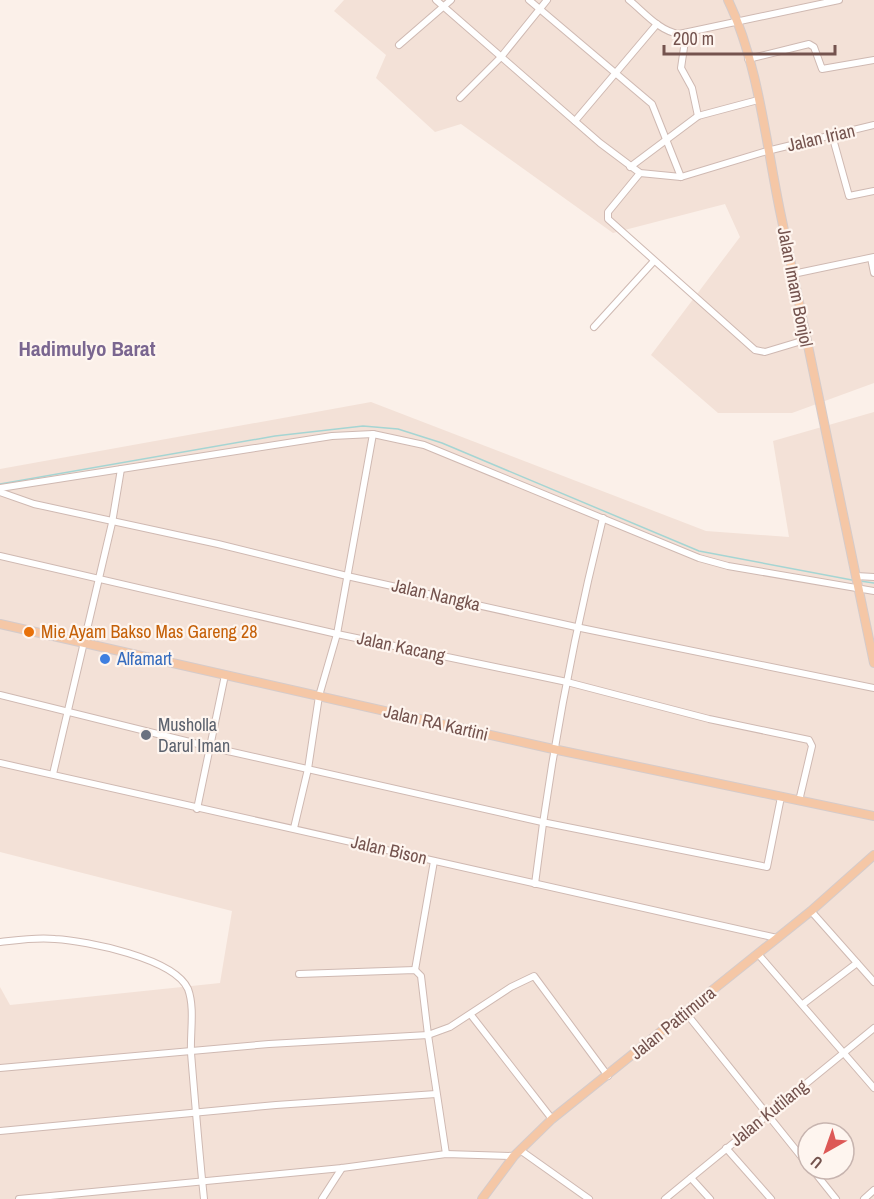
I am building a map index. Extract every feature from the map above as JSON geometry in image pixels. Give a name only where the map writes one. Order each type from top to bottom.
[{"type":"main road","name":"Jalan Imam Bonjol","points":[[728,0],[739,22],[758,100],[794,274],[805,340],[856,577]]},
{"type":"main road","points":[[856,577],[874,663]]},
{"type":"main road","name":"Jalan RA Kartini","points":[[0,624],[554,749],[874,816]]},
{"type":"main road","name":"Jalan Pattimura","points":[[482,1199],[517,1153],[552,1119],[609,1076],[873,860]]},
{"type":"street","points":[[435,0],[630,167],[640,173],[681,177],[652,104],[529,0]]},
{"type":"street","points":[[399,45],[451,0]]},
{"type":"street","points":[[460,98],[501,57],[547,0]]},
{"type":"street","points":[[629,0],[657,24],[673,33],[686,34],[839,0]]},
{"type":"street","points":[[575,121],[618,73],[657,24]]},
{"type":"street","points":[[686,34],[681,68],[694,93],[698,116]]},
{"type":"street","points":[[748,59],[809,44],[814,47],[822,69],[874,60]]},
{"type":"street","points":[[630,167],[698,116],[758,100]]},
{"type":"street","name":"Jalan Irian","points":[[681,177],[767,151],[874,125]]},
{"type":"street","points":[[832,135],[849,196],[874,191]]},
{"type":"street","points":[[640,173],[607,216],[654,261],[758,351],[765,352],[805,340]]},
{"type":"street","points":[[794,274],[873,258],[874,273]]},
{"type":"street","points":[[594,327],[654,261]]},
{"type":"street","points":[[294,828],[308,769],[319,696],[337,634],[373,434]]},
{"type":"street","name":"Jalan Nangka","points":[[0,490],[332,436],[373,434],[424,445],[699,558],[858,590],[874,591]]},
{"type":"street","points":[[53,774],[112,522],[121,469]]},
{"type":"street","name":"Jalan Nangka","points":[[0,490],[34,504],[218,544],[347,576],[576,627],[874,688]]},
{"type":"street","points":[[535,884],[554,749],[576,627],[603,518]]},
{"type":"street","name":"Jalan Kacang","points":[[0,556],[337,634],[567,682],[709,719],[809,740],[812,746],[799,801]]},
{"type":"street","points":[[856,577],[874,577]]},
{"type":"street","points":[[197,809],[225,675]]},
{"type":"street","points":[[0,695],[69,710],[210,747],[543,822],[767,867],[781,797]]},
{"type":"street","name":"Jalan Bison","points":[[0,763],[777,938]]},
{"type":"street","points":[[434,861],[415,970],[420,976],[446,1154]]},
{"type":"street","points":[[811,911],[874,982]]},
{"type":"street","points":[[0,942],[56,939],[113,948],[170,970],[179,977],[188,989],[190,1000],[191,1051],[204,1199]]},
{"type":"street","points":[[758,954],[804,1004],[874,1088]]},
{"type":"street","points":[[804,1004],[857,963]]},
{"type":"street","points":[[299,974],[415,970]]},
{"type":"street","points":[[0,1068],[191,1051],[428,1035],[450,1027],[511,987],[534,976],[609,1076]]},
{"type":"street","points":[[686,1013],[796,1150]]},
{"type":"street","points":[[471,1015],[552,1119]]},
{"type":"street","name":"Jalan Kutilang","points":[[665,1199],[874,1028]]},
{"type":"street","points":[[0,1131],[276,1105],[436,1094]]},
{"type":"street","points":[[726,1148],[771,1199]]},
{"type":"street","points":[[19,1199],[342,1168],[446,1154],[517,1153],[589,1199]]},
{"type":"street","points":[[324,1198],[342,1168]]},
{"type":"street","points":[[691,1178],[710,1199]]},
{"type":"street","points":[[822,1181],[836,1199]]},
{"type":"street","points":[[864,1199],[874,1190]]},
{"type":"shaded area","points":[[344,0],[874,0],[874,383],[792,413],[718,413],[651,355],[740,237],[725,204],[613,233],[461,124],[435,132],[376,78],[386,55],[334,11]]},
{"type":"shaded area","points":[[371,402],[706,531],[789,537],[773,441],[874,412],[874,1199],[0,1199],[0,987],[10,1005],[220,983],[232,911],[0,852],[0,469]]},
{"type":"waterway","points":[[0,484],[275,436],[363,426],[398,429],[442,443],[699,551],[852,580]]},
{"type":"waterway","points":[[860,581],[874,583]]},
{"type":"place","name":"Mie Ayam Bakso Mas Gareng 28","points":[[29,632]]},
{"type":"place","name":"Alfamart","points":[[105,659]]},
{"type":"place","name":"Musholla Darul Iman","points":[[146,735]]},
{"type":"district","name":"Hadimulyo Barat","points":[[87,349]]}]
